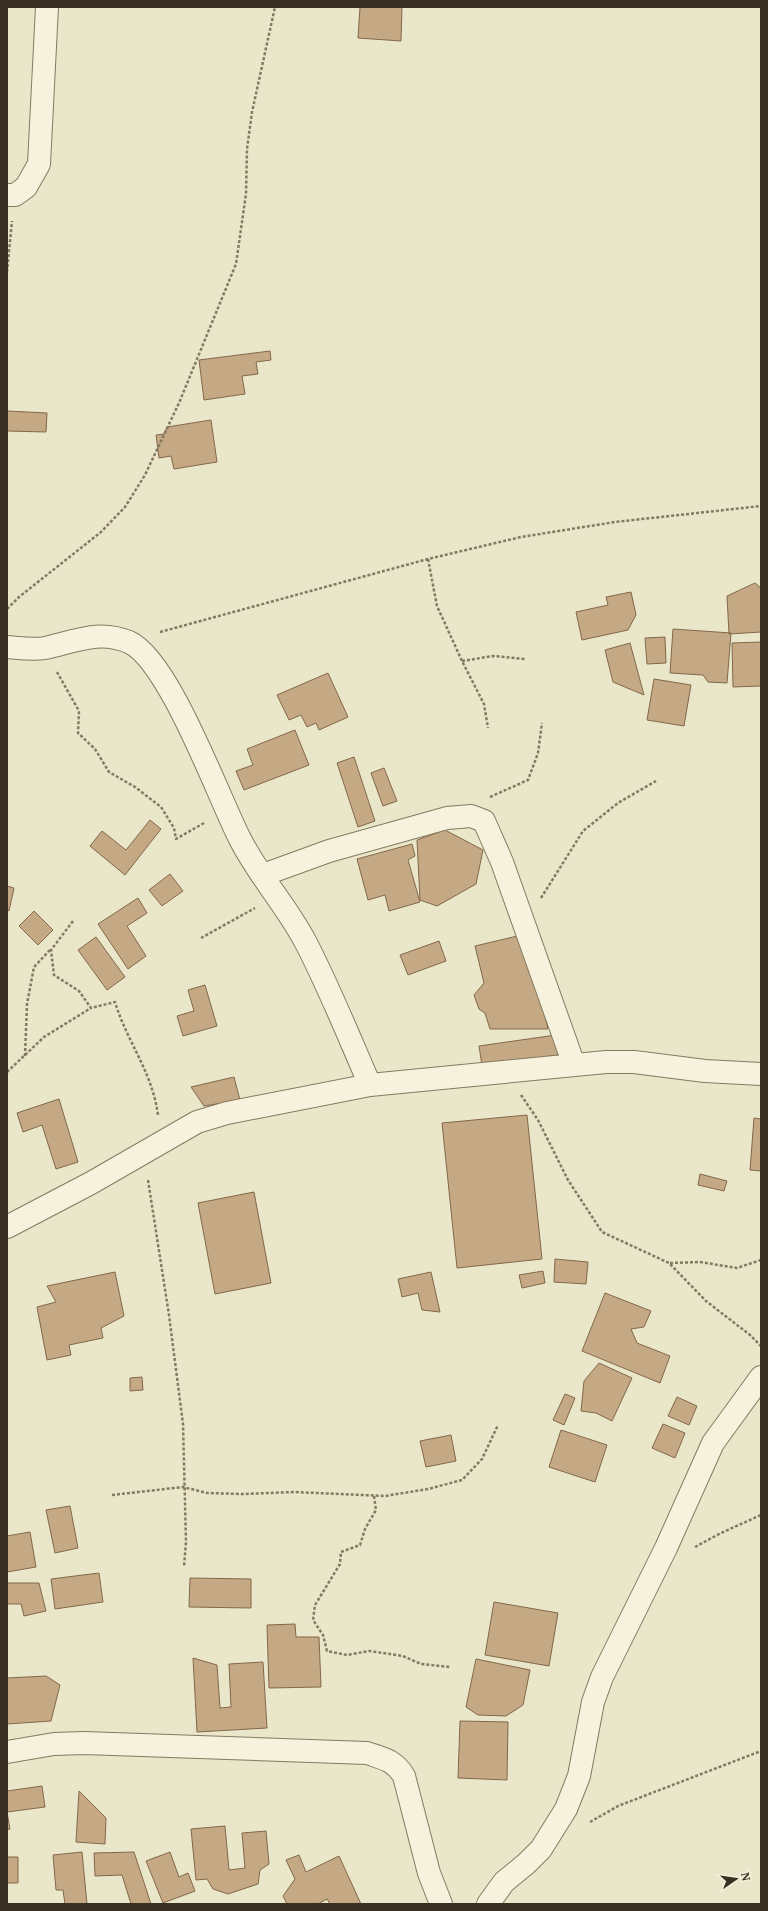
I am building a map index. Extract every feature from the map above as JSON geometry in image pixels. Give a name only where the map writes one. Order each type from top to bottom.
[{"type":"street","points":[[11,195],[26,187],[39,164],[47,7]]},
{"type":"street","points":[[7,647],[35,649],[54,646],[77,638],[109,638],[127,642],[135,646],[149,659],[174,697],[240,840],[304,940],[370,1085]]},
{"type":"street","points":[[263,875],[329,851],[374,837],[448,818],[471,816],[484,822],[502,862],[574,1065]]},
{"type":"street","points":[[7,1227],[151,1149],[197,1122],[227,1113],[370,1085],[606,1062],[634,1062],[705,1071],[761,1074]]},
{"type":"street","points":[[488,1904],[504,1882],[527,1863],[540,1849],[566,1809],[579,1776],[593,1702],[602,1677],[656,1568],[713,1443],[761,1377]]},
{"type":"street","points":[[7,1752],[54,1744],[84,1743],[367,1753],[387,1760],[397,1765],[404,1776],[429,1873],[441,1904]]},
{"type":"path","points":[[7,610],[19,597],[101,532],[125,507],[144,475],[179,403],[236,264],[246,194],[247,149],[252,112],[274,7]]},
{"type":"path","points":[[7,272],[11,195]]},
{"type":"path","points":[[127,642],[428,559],[522,537],[615,522],[761,506]]},
{"type":"path","points":[[428,559],[437,606],[462,661],[484,704],[488,728]]},
{"type":"path","points":[[35,649],[58,672],[79,711],[78,733],[95,749],[109,772],[135,787],[161,807],[174,828],[176,839],[227,810]]},
{"type":"path","points":[[462,661],[492,656],[525,659]]},
{"type":"path","points":[[471,816],[492,794],[528,780],[538,753],[542,723]]},
{"type":"path","points":[[525,928],[547,887],[583,831],[618,803],[656,781]]},
{"type":"path","points":[[201,938],[276,896]]},
{"type":"path","points":[[25,1056],[27,1004],[34,967],[50,950],[73,921]]},
{"type":"path","points":[[50,950],[54,975],[79,991],[91,1008]]},
{"type":"path","points":[[7,1072],[44,1037],[91,1008],[115,1002],[119,1015],[141,1058],[156,1098],[159,1121],[151,1149],[169,1315],[183,1424],[183,1487],[186,1542],[184,1567]]},
{"type":"path","points":[[495,1073],[517,1090],[538,1120],[568,1180],[602,1232],[669,1263],[706,1301],[750,1335],[761,1346]]},
{"type":"path","points":[[669,1263],[700,1262],[737,1268],[761,1260]]},
{"type":"path","points":[[112,1495],[183,1487],[207,1493],[243,1494],[294,1492],[374,1496],[386,1496],[428,1489],[462,1480],[482,1459],[498,1425]]},
{"type":"path","points":[[374,1496],[376,1510],[365,1529],[360,1545],[341,1552],[340,1564],[315,1605],[313,1620],[323,1635],[327,1651],[347,1655],[369,1651],[403,1656],[421,1664],[450,1667]]},
{"type":"path","points":[[656,1568],[721,1533],[761,1515]]},
{"type":"path","points":[[586,1824],[618,1806],[761,1751]]},
{"type":"building","points":[[360,7],[402,7],[401,41],[358,38]]},
{"type":"building","points":[[270,351],[271,360],[256,362],[258,374],[242,376],[245,394],[204,400],[199,360]]},
{"type":"building","points":[[7,411],[47,413],[46,432],[7,431]]},
{"type":"building","points":[[211,420],[217,462],[174,469],[171,456],[159,458],[156,435],[164,434],[167,427]]},
{"type":"building","points":[[755,583],[761,588],[761,632],[729,634],[727,596]]},
{"type":"building","points":[[631,592],[636,615],[628,630],[582,640],[576,612],[608,605],[606,597]]},
{"type":"building","points":[[673,629],[731,633],[727,683],[708,682],[703,675],[670,673]]},
{"type":"building","points":[[665,637],[666,663],[647,664],[645,638]]},
{"type":"building","points":[[761,642],[761,686],[733,687],[732,643]]},
{"type":"building","points":[[630,643],[644,695],[613,682],[605,650]]},
{"type":"building","points":[[328,673],[348,717],[319,730],[316,723],[307,727],[301,715],[289,720],[277,695]]},
{"type":"building","points":[[654,679],[691,685],[684,726],[647,720]]},
{"type":"building","points":[[295,730],[309,765],[244,790],[236,771],[253,765],[247,749]]},
{"type":"building","points":[[354,757],[375,821],[358,827],[337,763]]},
{"type":"building","points":[[384,768],[397,801],[383,806],[371,773]]},
{"type":"building","points":[[150,820],[161,829],[125,875],[90,846],[102,831],[126,850]]},
{"type":"building","points":[[445,830],[483,850],[476,884],[437,906],[420,900],[417,840]]},
{"type":"building","points":[[412,844],[415,856],[408,860],[420,902],[389,911],[385,895],[368,900],[357,859]]},
{"type":"building","points":[[170,874],[183,891],[162,906],[149,890]]},
{"type":"building","points":[[7,886],[14,888],[9,911],[7,910]]},
{"type":"building","points":[[138,898],[147,913],[127,926],[146,956],[128,969],[98,924]]},
{"type":"building","points":[[34,911],[53,930],[38,945],[19,926]]},
{"type":"building","points":[[526,934],[548,1029],[490,1029],[485,1013],[479,1009],[474,995],[484,983],[475,946]]},
{"type":"building","points":[[96,937],[125,977],[107,990],[78,950]]},
{"type":"building","points":[[439,941],[446,961],[408,975],[400,955]]},
{"type":"building","points":[[205,985],[217,1026],[183,1036],[177,1016],[194,1011],[188,990]]},
{"type":"building","points":[[556,1035],[558,1055],[482,1066],[479,1046]]},
{"type":"building","points":[[234,1077],[241,1104],[229,1102],[204,1106],[191,1087]]},
{"type":"building","points":[[59,1099],[78,1162],[56,1169],[42,1125],[23,1132],[17,1113]]},
{"type":"building","points":[[527,1115],[542,1259],[457,1268],[442,1123]]},
{"type":"building","points":[[754,1118],[761,1119],[761,1171],[750,1170]]},
{"type":"building","points":[[700,1174],[727,1181],[724,1191],[698,1185]]},
{"type":"building","points":[[254,1192],[271,1283],[215,1294],[198,1203]]},
{"type":"building","points":[[555,1259],[588,1262],[586,1284],[554,1282]]},
{"type":"building","points":[[543,1271],[545,1283],[522,1288],[519,1275]]},
{"type":"building","points":[[115,1272],[124,1316],[101,1328],[103,1338],[69,1345],[71,1355],[47,1360],[37,1307],[56,1302],[47,1286]]},
{"type":"building","points":[[431,1272],[440,1312],[422,1310],[418,1293],[402,1297],[398,1279]]},
{"type":"building","points":[[605,1293],[651,1311],[644,1327],[631,1329],[637,1343],[670,1356],[660,1383],[582,1351]]},
{"type":"building","points":[[599,1363],[632,1378],[612,1421],[596,1413],[581,1411],[584,1381]]},
{"type":"building","points":[[142,1377],[143,1390],[130,1391],[130,1378]]},
{"type":"building","points":[[565,1394],[575,1398],[564,1425],[553,1420]]},
{"type":"building","points":[[677,1397],[697,1406],[689,1425],[668,1416]]},
{"type":"building","points":[[663,1424],[685,1433],[675,1458],[652,1448]]},
{"type":"building","points":[[561,1430],[607,1445],[595,1482],[549,1467]]},
{"type":"building","points":[[451,1435],[456,1461],[426,1467],[420,1441]]},
{"type":"building","points":[[70,1506],[78,1548],[55,1553],[46,1510]]},
{"type":"building","points":[[30,1532],[36,1567],[7,1572],[7,1536]]},
{"type":"building","points":[[99,1573],[103,1602],[55,1609],[51,1579]]},
{"type":"building","points":[[190,1578],[251,1579],[251,1608],[189,1607]]},
{"type":"building","points":[[7,1583],[39,1583],[46,1611],[24,1616],[21,1604],[7,1604]]},
{"type":"building","points":[[494,1602],[558,1613],[549,1666],[485,1655]]},
{"type":"building","points":[[295,1624],[296,1637],[319,1637],[321,1687],[269,1688],[267,1625]]},
{"type":"building","points":[[193,1658],[217,1665],[220,1708],[231,1707],[229,1664],[263,1662],[267,1728],[197,1732]]},
{"type":"building","points":[[476,1659],[530,1670],[523,1705],[506,1716],[478,1715],[466,1707]]},
{"type":"building","points":[[46,1676],[60,1685],[51,1721],[7,1724],[7,1678]]},
{"type":"building","points":[[460,1721],[508,1722],[507,1780],[458,1778]]},
{"type":"building","points":[[42,1786],[45,1807],[7,1812],[7,1791]]},
{"type":"building","points":[[79,1791],[106,1818],[105,1844],[76,1842]]},
{"type":"building","points":[[7,1812],[10,1829],[7,1830]]},
{"type":"building","points":[[225,1826],[229,1870],[245,1868],[242,1833],[266,1831],[269,1864],[260,1870],[258,1884],[228,1894],[213,1889],[207,1879],[196,1880],[191,1829]]},
{"type":"building","points":[[82,1852],[87,1904],[65,1904],[63,1890],[56,1890],[53,1855]]},
{"type":"building","points":[[134,1852],[151,1904],[131,1904],[122,1875],[95,1876],[94,1853]]},
{"type":"building","points":[[170,1852],[179,1877],[188,1873],[195,1891],[163,1903],[146,1861]]},
{"type":"building","points":[[299,1855],[306,1872],[339,1856],[361,1904],[330,1904],[327,1899],[318,1904],[287,1904],[283,1896],[295,1879],[286,1860]]},
{"type":"building","points":[[7,1857],[18,1857],[18,1883],[7,1883]]}]
